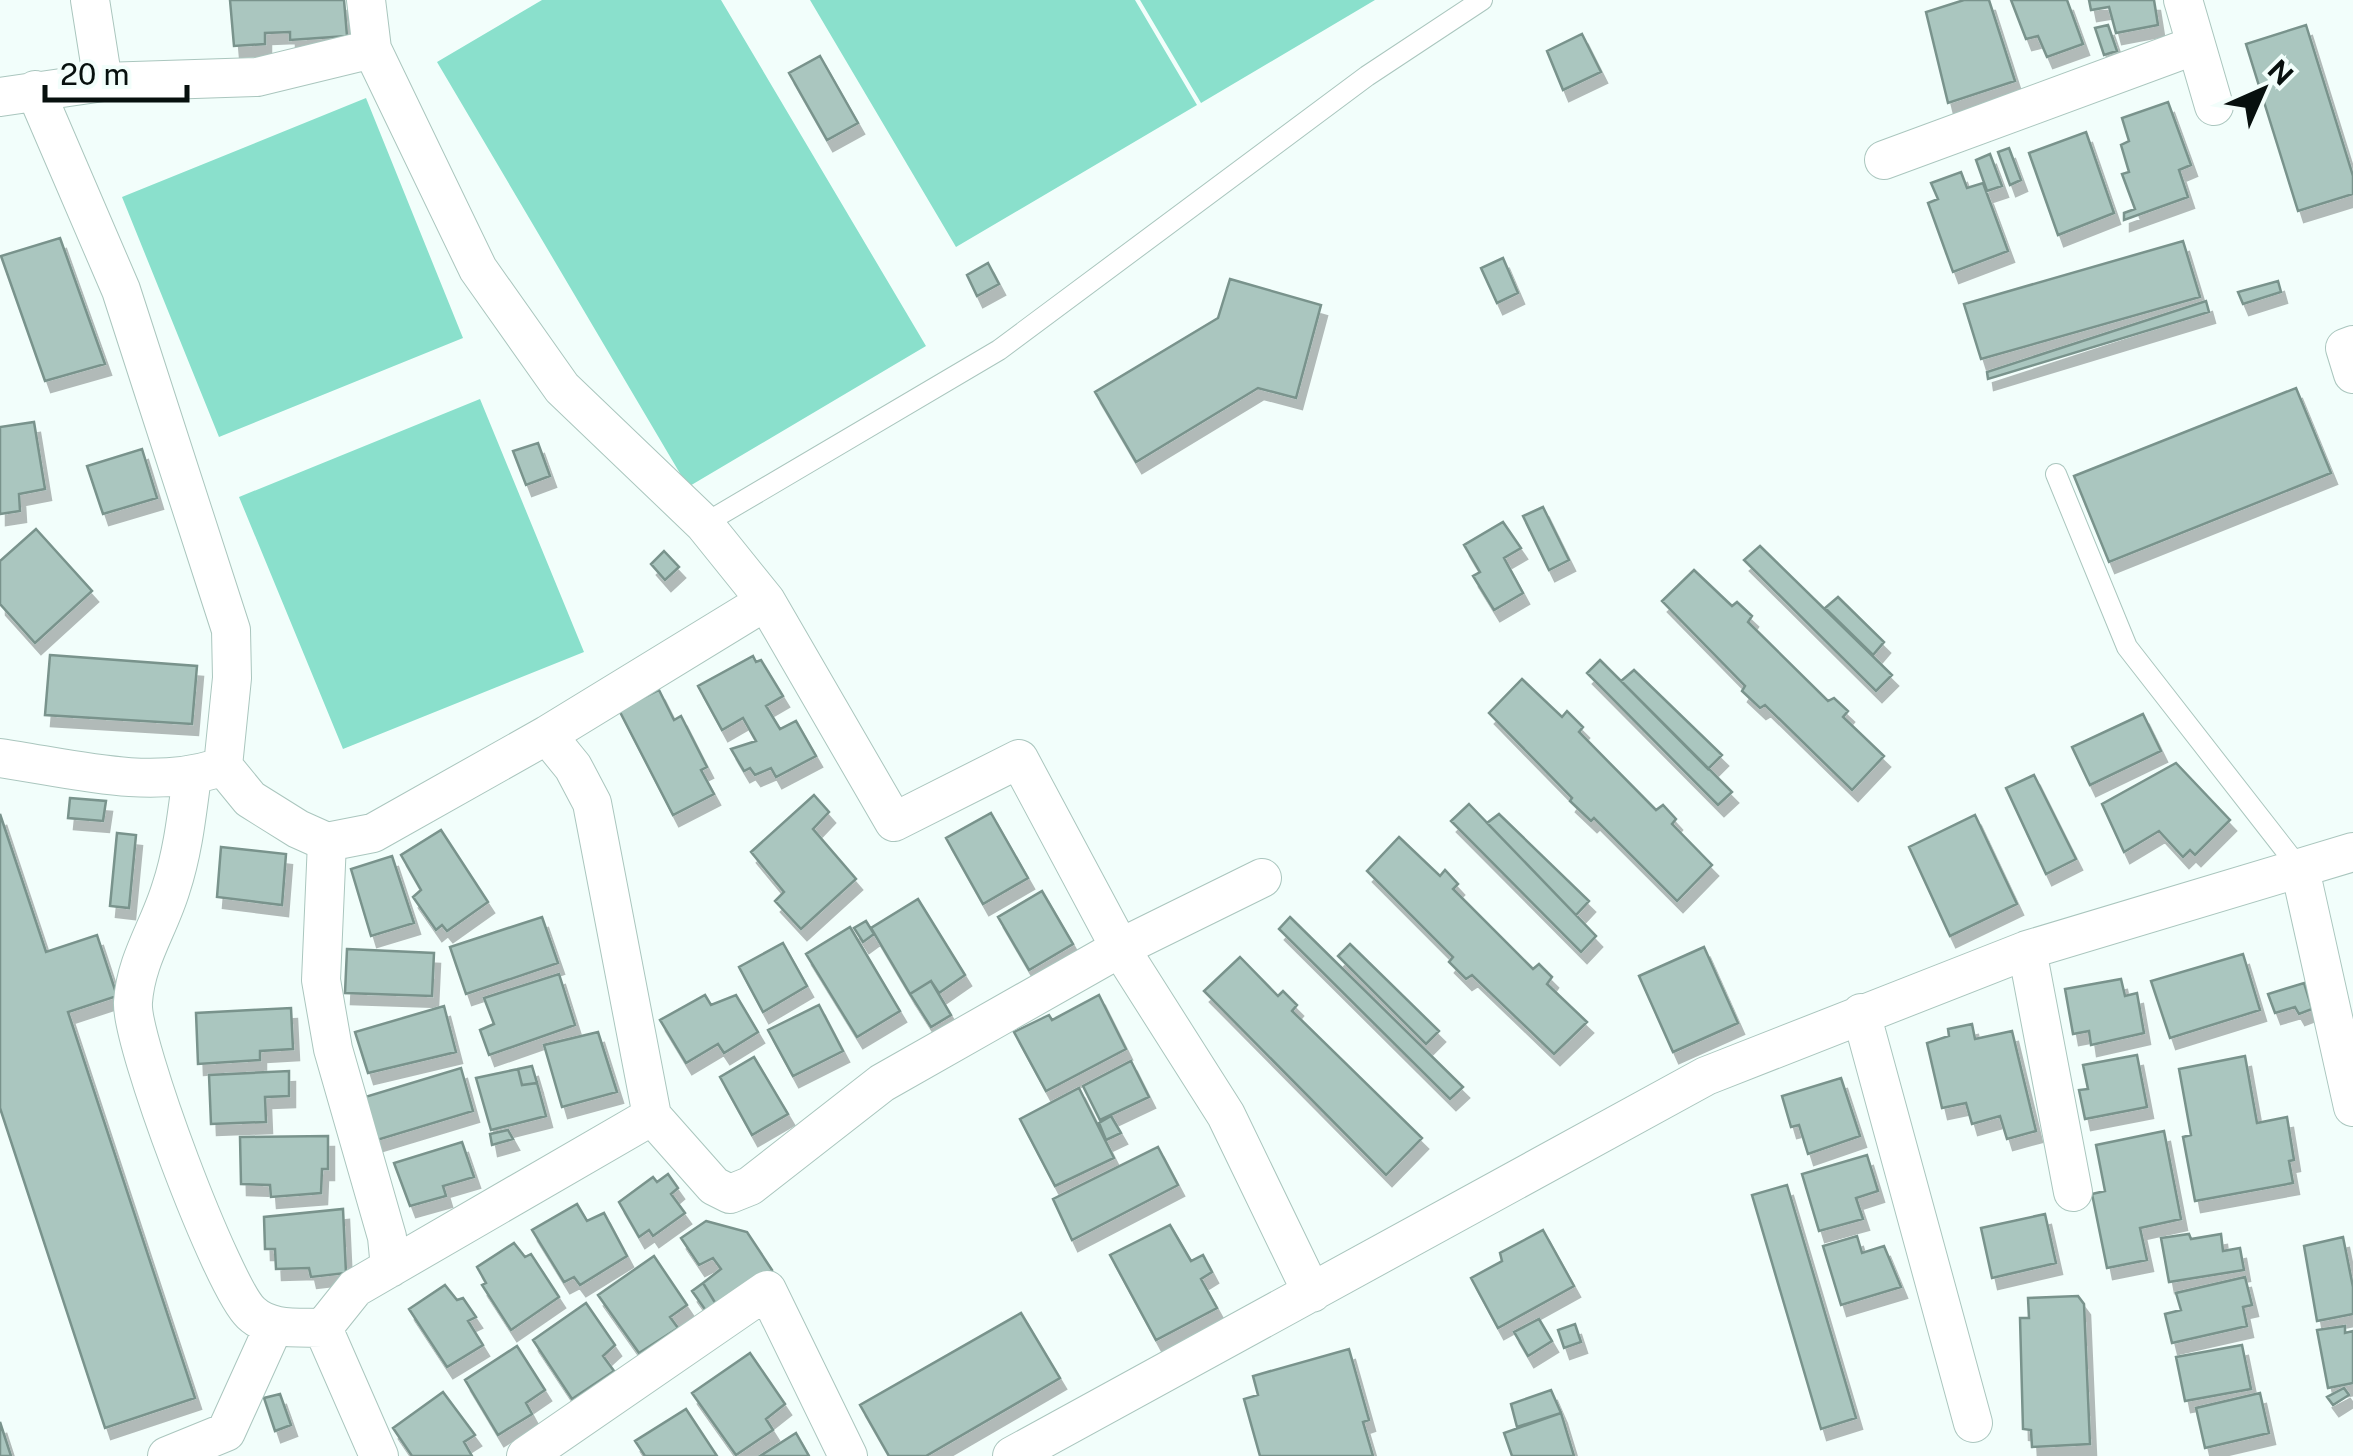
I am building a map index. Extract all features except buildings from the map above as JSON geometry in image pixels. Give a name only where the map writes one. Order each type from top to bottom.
[{"type":"street","points":[[90,0],[103,82]]},
{"type":"street","points":[[366,0],[372,49],[478,269],[562,388],[704,524],[766,602],[894,822],[1019,759],[1120,948],[1226,1115],[1312,1293]]},
{"type":"street","points":[[2183,0],[2214,106]]},
{"type":"street","points":[[1884,160],[2196,44]]},
{"type":"street","points":[[322,1328],[274,1326],[252,1314],[223,1268],[148,1068],[132,1008],[136,971],[171,890],[232,678],[231,630],[121,290],[17,94],[103,82],[257,77],[372,49]]},
{"type":"street","points":[[2353,345],[2345,348],[2353,374]]},
{"type":"street","points":[[0,758],[127,776],[207,771],[250,800],[327,842],[373,833],[547,735],[766,602]]},
{"type":"street","points":[[547,735],[573,766],[592,803],[652,1116],[714,1186],[730,1194],[750,1186],[882,1083],[1120,948],[1262,878]]},
{"type":"street","points":[[327,842],[321,980],[332,1049],[386,1237],[390,1268]]},
{"type":"street","points":[[1012,1456],[1646,1105],[1861,1013],[2027,950],[2353,852]]},
{"type":"street","points":[[2300,869],[2353,1106]]},
{"type":"street","points":[[2027,950],[2073,1192]]},
{"type":"street","points":[[1861,1013],[1973,1423]]},
{"type":"street","points":[[322,1328],[354,1288],[652,1116]]},
{"type":"street","points":[[526,1456],[767,1290],[848,1456]]},
{"type":"street","points":[[167,1456],[226,1432],[274,1326]]},
{"type":"street","points":[[322,1328],[379,1456]]},
{"type":"lane","points":[[704,524],[999,350],[1367,76],[1482,0]]},
{"type":"lane","points":[[2056,474],[2126,647],[2300,869]]},
{"type":"green space","points":[[542,0],[721,0],[926,346],[688,487],[437,62]]},
{"type":"green space","points":[[810,0],[1135,0],[1197,105],[956,247]]},
{"type":"green space","points":[[1140,0],[1375,0],[1201,103]]},
{"type":"green space","points":[[366,98],[463,338],[219,437],[122,197]]},
{"type":"green space","points":[[480,399],[584,652],[343,749],[239,497]]}]
